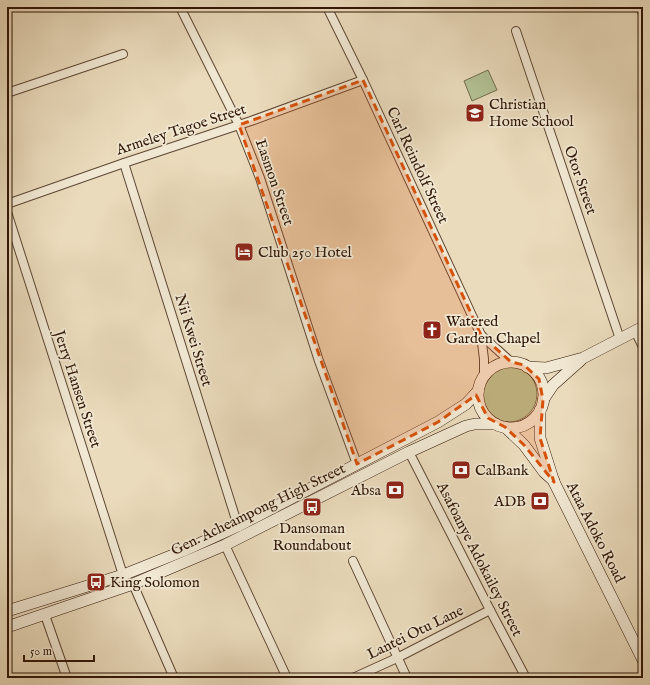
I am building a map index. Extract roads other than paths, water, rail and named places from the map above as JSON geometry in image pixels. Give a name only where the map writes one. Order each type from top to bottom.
[{"type":"main road","points":[[528,367],[546,368],[583,358],[639,329]]},
{"type":"main road","points":[[541,405],[543,389],[539,379],[533,371],[524,365],[511,362],[494,366],[481,381],[478,391],[478,401],[488,418],[501,426],[516,427],[525,424],[534,418],[553,386],[583,358]]},
{"type":"main road","name":"Gen. Acheampong High Street","points":[[7,611],[123,575],[183,551],[238,526],[454,412],[466,404],[478,391]]},
{"type":"main road","name":"Ataa Adoko Road","points":[[541,405],[540,438],[554,482],[643,660]]},
{"type":"main road","name":"Gen. Acheampong High Street","points":[[7,627],[133,584],[225,545],[409,452],[466,426],[475,424],[501,426]]},
{"type":"main road","name":"Ataa Adoko Road","points":[[501,426],[524,445],[544,472],[554,482]]},
{"type":"street","name":"Easmon Street","points":[[180,7],[239,124],[260,178],[320,361],[357,464]]},
{"type":"street","name":"Carl Reindolf Street","points":[[327,7],[363,80],[481,335],[484,358],[484,376]]},
{"type":"street","points":[[641,7],[643,15]]},
{"type":"street","name":"Otor Street","points":[[516,30],[620,339]]},
{"type":"street","points":[[7,93],[123,54]]},
{"type":"street","name":"Armeley Tagoe Street","points":[[7,204],[363,80]]},
{"type":"street","name":"Nii Kwei Street","points":[[124,163],[238,526]]},
{"type":"street","name":"Jerry Hansen Street","points":[[7,212],[11,238],[123,575]]},
{"type":"street","points":[[639,329],[643,347]]},
{"type":"street","name":"Carl Reindolf Street","points":[[481,335],[511,362]]},
{"type":"street","name":"Asafoanye Adokailey Street","points":[[409,452],[526,678]]},
{"type":"street","points":[[225,545],[287,678]]},
{"type":"street","points":[[353,561],[407,678]]},
{"type":"street","points":[[133,584],[174,678]]},
{"type":"street","name":"Lantei Otu Lane","points":[[353,678],[397,658],[490,610]]},
{"type":"street","points":[[45,615],[67,678]]},
{"type":"place","name":"Christian Home School","points":[[475,113]]},
{"type":"place","name":"Club 250 Hotel","points":[[244,252]]},
{"type":"place","name":"Watered Garden Chapel","points":[[432,330]]},
{"type":"place","name":"CalBank","points":[[461,470]]},
{"type":"place","name":"Absa","points":[[395,490]]},
{"type":"place","name":"ADB","points":[[540,501]]},
{"type":"place","name":"Dansoman Roundabout","points":[[312,507]]},
{"type":"place","name":"King Solomon","points":[[96,582]]}]
